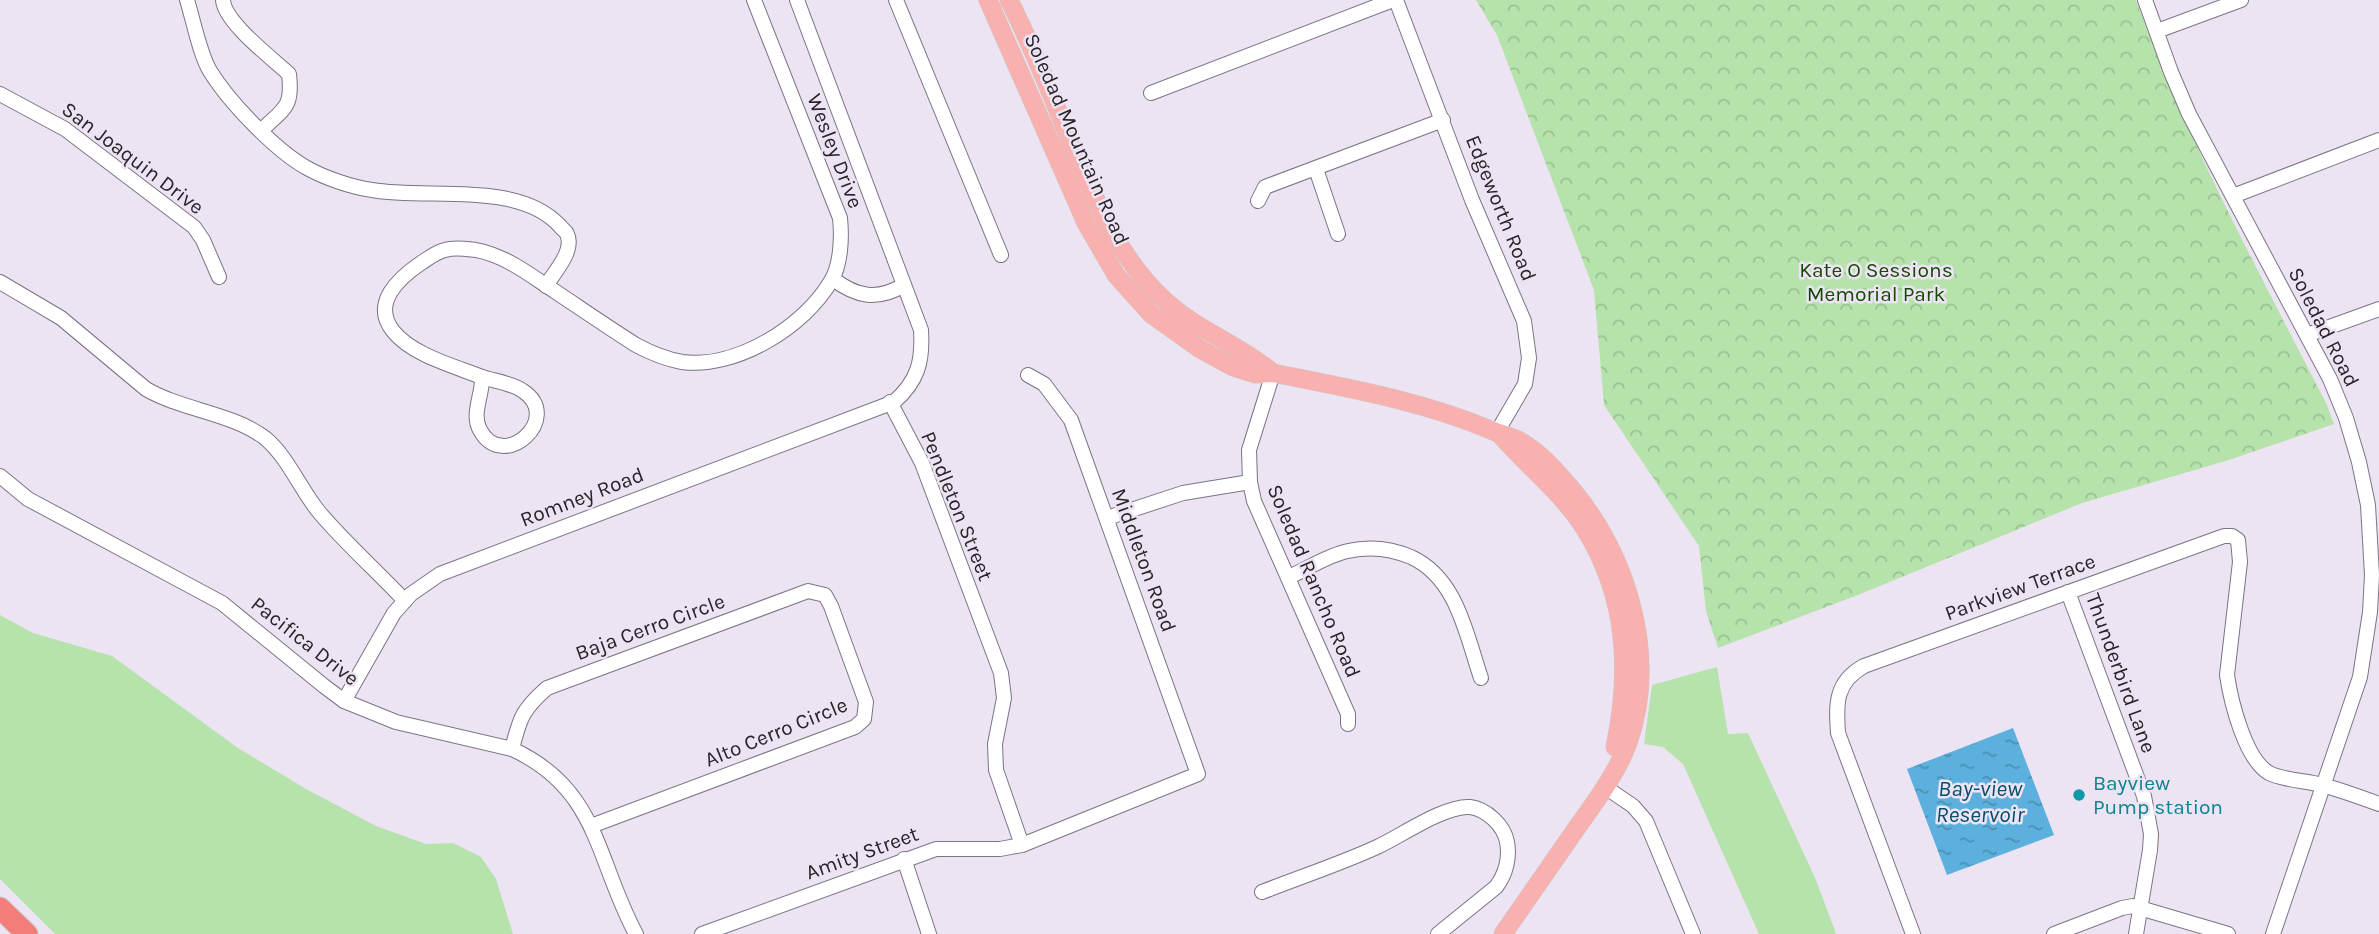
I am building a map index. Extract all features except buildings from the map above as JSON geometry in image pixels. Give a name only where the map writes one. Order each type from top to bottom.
[{"type":"highway","points":[[0,908],[27,934]]},
{"type":"main road","name":"Soledad Mountain Road","points":[[988,0],[1086,223],[1116,275],[1151,314],[1200,349],[1233,367],[1255,374],[1273,373],[1439,410],[1518,439],[1555,470],[1586,505],[1615,557],[1632,607],[1641,678],[1627,744],[1605,787],[1503,934]]},
{"type":"main road","name":"Soledad Mountain Road","points":[[1009,0],[1103,215],[1131,264],[1164,300],[1186,318],[1256,359],[1273,373]]},
{"type":"main road","points":[[1497,432],[1548,484],[1584,529],[1603,564],[1612,590],[1624,647],[1626,679],[1623,710],[1605,787]]},
{"type":"street","points":[[187,0],[208,69],[242,113],[285,152],[307,168],[371,190],[493,197],[519,201],[552,217],[568,234],[568,250],[546,286]]},
{"type":"street","points":[[223,0],[223,6],[230,18],[289,75],[292,97],[262,130]]},
{"type":"street","name":"Wesley Drive","points":[[482,377],[407,346],[391,329],[386,317],[385,307],[390,291],[403,275],[445,249],[479,251],[506,259],[636,345],[658,356],[683,362],[716,360],[754,349],[813,307],[833,279],[841,229],[840,218],[754,0]]},
{"type":"street","points":[[797,0],[921,330],[922,353],[918,370],[905,392],[890,402]]},
{"type":"street","points":[[896,0],[1001,255]]},
{"type":"street","points":[[1151,93],[1395,0]]},
{"type":"street","name":"Edgeworth Road","points":[[1395,0],[1472,201],[1524,321],[1529,358],[1525,384],[1497,432]]},
{"type":"street","name":"Soledad Road","points":[[2145,0],[2189,114],[2334,389],[2359,462],[2368,505],[2372,575],[2370,612],[2360,677],[2273,934]]},
{"type":"street","points":[[2157,31],[2241,0]]},
{"type":"street","name":"San Joaquin Drive","points":[[0,94],[65,129],[194,227],[204,240],[219,277]]},
{"type":"street","points":[[1258,201],[1265,187],[1443,120]]},
{"type":"street","points":[[2233,196],[2379,140]]},
{"type":"street","points":[[1316,169],[1338,234]]},
{"type":"street","points":[[833,279],[849,291],[877,296],[904,285]]},
{"type":"street","points":[[0,282],[61,318],[146,389],[160,397],[246,427],[265,439],[276,450],[319,512],[405,601]]},
{"type":"street","points":[[2307,335],[2379,309]]},
{"type":"street","name":"Soledad Rancho Road","points":[[1273,373],[1248,450],[1254,501],[1349,714],[1348,724]]},
{"type":"street","name":"Middleton Road","points":[[1028,375],[1044,384],[1071,421],[1198,774]]},
{"type":"street","points":[[482,377],[517,388],[533,401],[536,422],[522,441],[503,445],[494,443],[480,430],[476,411],[482,377]]},
{"type":"street","name":"Romney Road","points":[[344,701],[394,613],[411,594],[440,574],[890,402]]},
{"type":"street","name":"Pendleton Street","points":[[890,402],[922,463],[1001,673],[1003,698],[995,744],[996,770],[1022,845]]},
{"type":"street","name":"Pacifica Drive","points":[[0,475],[29,499],[222,603],[344,701],[396,722],[524,754],[559,780],[570,792],[591,826],[636,934]]},
{"type":"street","points":[[1107,518],[1183,493],[1250,482]]},
{"type":"street","name":"Parkview Terrace","points":[[1913,934],[1838,733],[1836,706],[1840,691],[1853,673],[1864,666],[2224,536],[2232,536],[2238,540],[2240,562],[2227,675],[2229,691],[2249,750],[2270,773],[2323,785]]},
{"type":"street","points":[[1289,577],[1345,551],[1374,547],[1399,552],[1425,564],[1448,588],[1458,607],[1481,678]]},
{"type":"street","name":"Baja Cerro Circle","points":[[512,749],[519,721],[529,704],[547,688],[808,591],[825,595],[831,606]]},
{"type":"street","name":"Thunderbird Lane","points":[[2068,592],[2144,796],[2151,834],[2136,934]]},
{"type":"street","name":"Alto Cerro Circle","points":[[591,826],[855,727],[864,719],[866,702],[831,606]]},
{"type":"street","name":"Amity Street","points":[[702,934],[936,849],[1000,849],[1022,845],[1198,774]]},
{"type":"street","points":[[2323,785],[2379,804]]},
{"type":"street","points":[[1605,787],[1633,806],[1646,821],[1693,934]]},
{"type":"street","points":[[1262,891],[1376,848],[1451,809],[1470,807],[1485,812],[1500,826],[1507,840],[1508,860],[1496,887],[1438,934]]},
{"type":"street","points":[[904,859],[929,934]]},
{"type":"street","points":[[2053,934],[2133,906],[2228,934]]},
{"type":"green space","name":"Kate O Sessions Memorial Park","points":[[1476,0],[2136,0],[2201,155],[2327,405],[2334,424],[2229,460],[2082,503],[1858,595],[1718,648],[1706,611],[1699,546],[1604,405],[1594,290],[1497,35]]},
{"type":"green space","points":[[0,615],[33,633],[112,656],[238,748],[306,789],[376,826],[426,844],[453,843],[481,857],[496,879],[513,934],[55,934],[0,879]]},
{"type":"green space","points":[[1717,667],[1728,734],[1748,733],[1816,880],[1836,934],[1759,934],[1683,764],[1663,747],[1644,744],[1652,685]]},
{"type":"water","name":"Bay-view Reservoir","points":[[2013,728],[2054,835],[1947,875],[1907,769]]},
{"type":"place","name":"Bayview Pump station","points":[[2079,795]]}]
